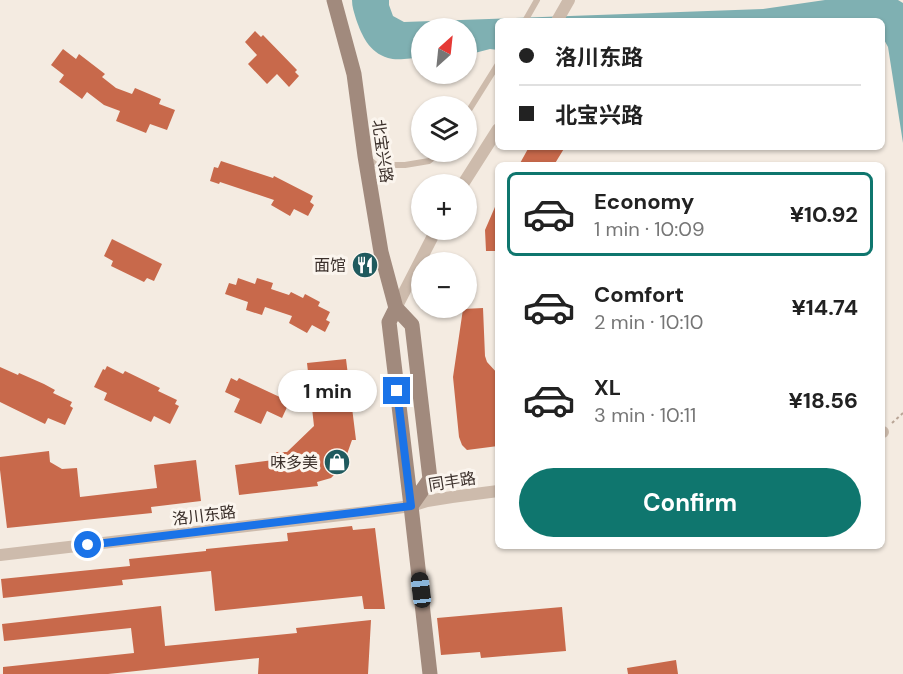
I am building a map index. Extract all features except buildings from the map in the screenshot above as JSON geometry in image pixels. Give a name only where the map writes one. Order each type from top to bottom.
[{"type":"street","name":"北宝兴路","points":[[334,0],[354,74],[381,252],[396,308],[412,325],[430,479],[411,506]]},
{"type":"street","points":[[559,18],[567,2]]},
{"type":"street","points":[[469,174],[495,134]]},
{"type":"street","points":[[396,308],[431,240]]},
{"type":"street","name":"北宝兴路","points":[[396,308],[389,322],[430,674]]},
{"type":"street","name":"同丰路","points":[[411,506],[427,501],[495,491]]},
{"type":"street","name":"洛川东路","points":[[0,555],[411,506]]},
{"type":"lane","points":[[527,18],[537,0]]},
{"type":"lane","points":[[477,98],[495,69]]},
{"type":"lane","points":[[365,156],[376,165],[405,165],[423,162]]},
{"type":"path","points":[[885,430],[903,413]]},
{"type":"water","points":[[352,0],[389,0],[393,16],[404,22],[411,22],[411,58],[388,58],[376,52],[367,43],[356,19]]},
{"type":"water","points":[[825,0],[898,0],[903,3],[903,143],[888,47],[885,42],[885,18],[514,18],[763,9]]},
{"type":"water","points":[[477,19],[495,19],[495,50],[477,52]]},
{"type":"place","name":"面馆","points":[[365,265]]},
{"type":"place","name":"味多美","points":[[337,462]]},
{"type":"route","points":[[88,545],[411,506],[397,391]]}]
